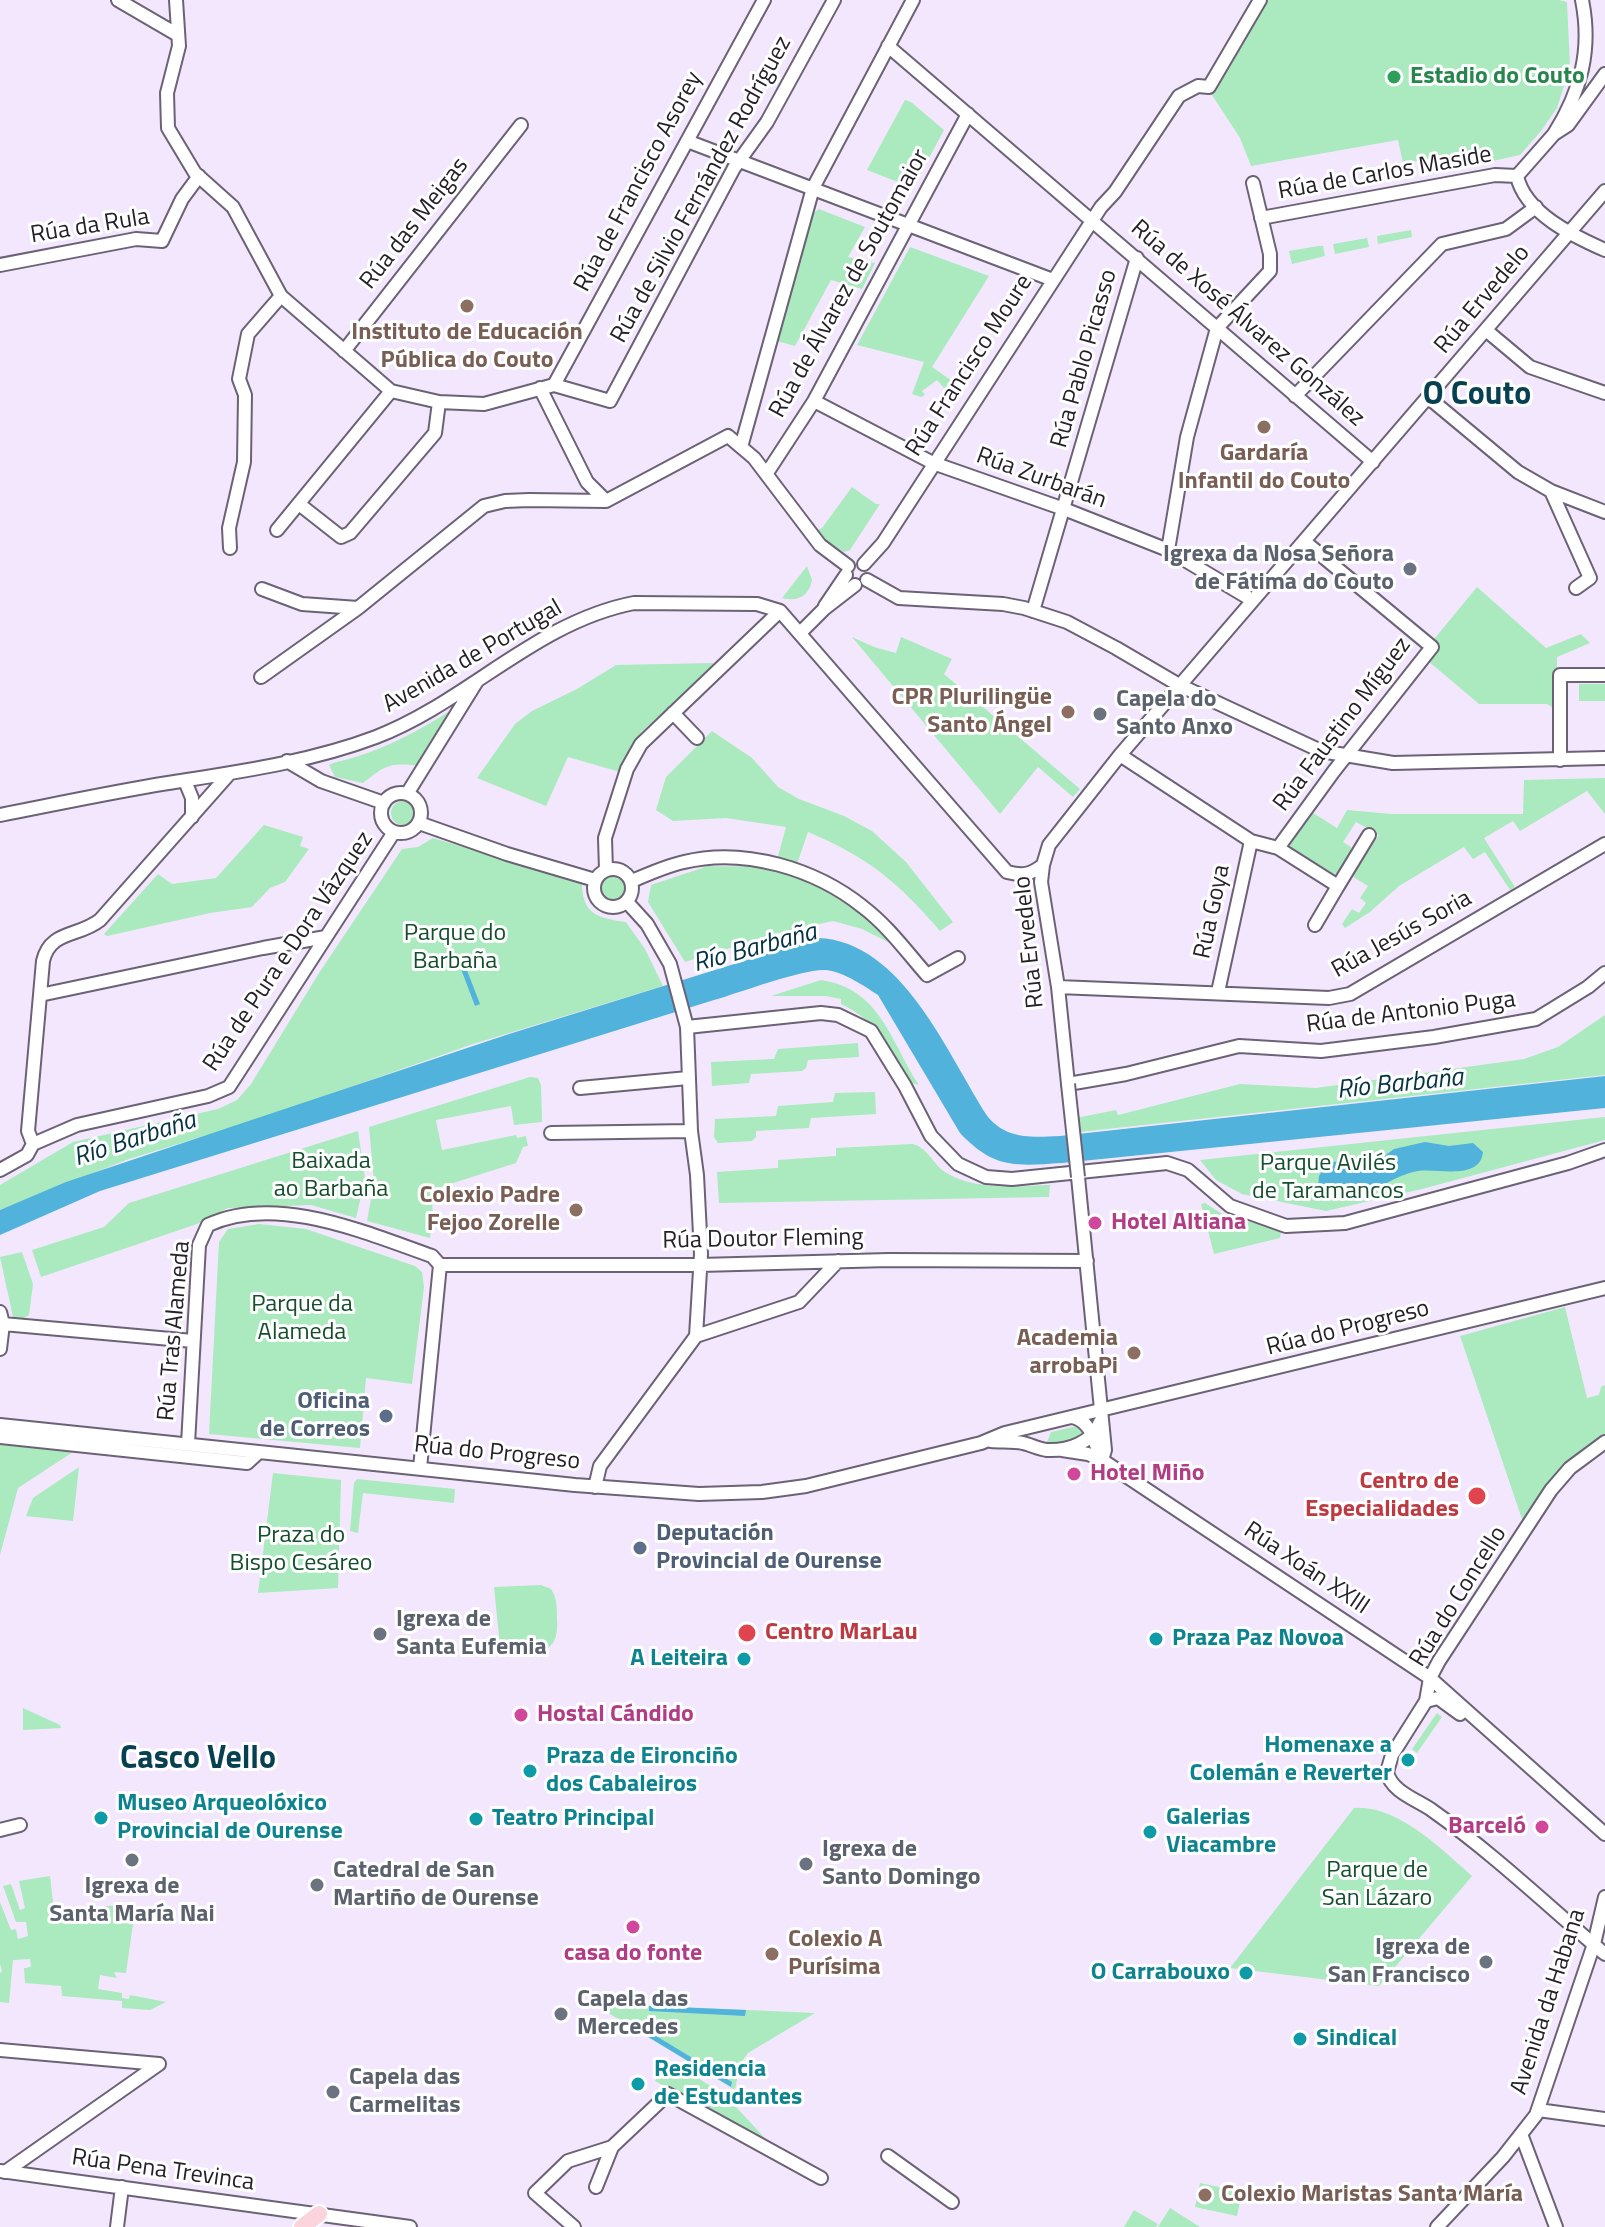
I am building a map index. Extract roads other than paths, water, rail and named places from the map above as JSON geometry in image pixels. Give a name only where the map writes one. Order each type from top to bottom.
[{"type":"main road","points":[[302,2227],[319,2214]]},
{"type":"street","points":[[118,0],[178,35]]},
{"type":"street","points":[[176,0],[179,46],[167,93],[168,128],[199,176],[233,207],[281,296],[391,391],[439,402],[484,404],[554,385]]},
{"type":"street","name":"Rúa de Francisco Asorey","points":[[554,385],[764,0]]},
{"type":"street","name":"Rúa de Silvio Fernández Rodríguez","points":[[554,385],[610,401],[740,161],[767,122],[834,0]]},
{"type":"street","points":[[741,447],[813,188],[913,0]]},
{"type":"street","name":"Rúa Francisco Moure","points":[[864,564],[883,543],[1092,219],[1115,192],[1179,96],[1198,86],[1209,87],[1260,0]]},
{"type":"street","points":[[1582,0],[1587,45],[1585,66],[1575,96],[1554,134],[1517,176],[1522,192],[1536,207],[1570,233],[1605,250]]},
{"type":"street","name":"Rúa de Xosé Álvarez González","points":[[888,46],[1373,462]]},
{"type":"street","points":[[1554,134],[1568,125],[1605,74]]},
{"type":"street","name":"Rúa de Álvarez de Soutomaior","points":[[767,473],[814,401],[968,114]]},
{"type":"street","name":"Rúa das Meigas","points":[[344,351],[521,125]]},
{"type":"street","points":[[687,141],[1053,280]]},
{"type":"street","name":"Rúa de Carlos Maside","points":[[1261,218],[1495,175],[1517,176]]},
{"type":"street","name":"Rúa da Rula","points":[[0,265],[136,239],[162,241],[182,199],[199,176]]},
{"type":"street","points":[[1168,550],[1187,437],[1217,328],[1270,271],[1270,254],[1253,183]]},
{"type":"street","name":"Rúa Ervedelo","points":[[1100,1415],[1058,987],[1043,899],[1043,865],[1049,845],[1179,685],[1605,191]]},
{"type":"street","points":[[1295,396],[1442,244],[1506,229],[1536,207]]},
{"type":"street","name":"Rúa Pablo Picasso","points":[[1033,611],[1137,258]]},
{"type":"street","points":[[230,548],[229,528],[244,462],[245,395],[239,379],[248,334],[281,296]]},
{"type":"street","points":[[1487,331],[1530,367],[1605,393]]},
{"type":"street","points":[[540,388],[587,482],[606,501]]},
{"type":"street","points":[[277,530],[391,391]]},
{"type":"street","points":[[1429,398],[1518,472],[1551,491],[1605,512]]},
{"type":"street","name":"Rúa Zurbarán","points":[[814,401],[933,463],[1168,550],[1252,600]]},
{"type":"street","points":[[299,504],[341,537],[350,533],[435,433],[439,402]]},
{"type":"street","points":[[261,677],[358,608],[484,506],[529,500],[606,501],[728,436],[767,473],[820,545],[847,570],[850,582],[861,583],[899,598],[1003,604],[1067,622],[1179,685],[1321,751],[1393,763],[1603,759]]},
{"type":"street","points":[[1551,491],[1590,578],[1576,588]]},
{"type":"street","name":"Rúa Faustino Míguez","points":[[1278,848],[1432,647],[1304,541]]},
{"type":"street","points":[[800,633],[824,609],[861,583],[869,574],[864,564],[858,562],[847,570],[824,609]]},
{"type":"street","points":[[262,589],[302,604],[358,608]]},
{"type":"street","name":"Avenida de Portugal","points":[[0,815],[308,757],[389,731],[564,627],[619,606],[634,603],[757,604],[780,611]]},
{"type":"street","points":[[606,870],[605,838],[627,769],[641,744],[780,611],[1007,872],[1020,876],[1030,874],[1043,865]]},
{"type":"street","points":[[1560,760],[1560,675],[1605,675]]},
{"type":"street","points":[[478,680],[407,794],[420,806],[419,823],[595,880]]},
{"type":"street","points":[[462,689],[464,704]]},
{"type":"street","points":[[673,713],[697,738]]},
{"type":"street","points":[[318,776],[326,752]]},
{"type":"street","points":[[1120,755],[1251,841],[1278,848],[1338,886]]},
{"type":"street","points":[[308,757],[318,776]]},
{"type":"street","points":[[287,761],[384,803]]},
{"type":"street","points":[[33,1144],[28,1131],[45,954],[53,941],[85,930],[100,920],[230,773]]},
{"type":"street","points":[[204,803],[208,777]]},
{"type":"street","points":[[185,781],[192,798],[192,817]]},
{"type":"street","name":"Rúa de Pura e Dora Vázquez","points":[[407,794],[394,794],[384,803],[382,820],[394,832],[408,832],[419,823]]},
{"type":"street","name":"Rúa de Pura e Dora Vázquez","points":[[0,1170],[27,1155],[33,1144],[77,1125],[208,1096],[229,1087],[394,832]]},
{"type":"street","points":[[1315,925],[1369,835]]},
{"type":"street","name":"Rúa Goya","points":[[1218,992],[1251,841]]},
{"type":"street","name":"Rúa Jesús Soria","points":[[1058,987],[1329,998],[1350,994],[1605,844]]},
{"type":"street","points":[[632,881],[693,860],[728,858],[775,865],[817,879],[855,901],[885,926],[927,975],[958,958]]},
{"type":"street","points":[[606,870],[621,870],[632,881],[631,896],[627,902],[613,908],[605,906],[595,895],[595,880],[606,870]]},
{"type":"street","points":[[595,1487],[600,1466],[696,1336],[700,1265],[687,1027],[670,964],[647,924],[627,902]]},
{"type":"street","points":[[40,995],[326,937]]},
{"type":"street","name":"Rúa de Antonio Puga","points":[[1068,1084],[1126,1074],[1239,1046],[1321,1051],[1434,1037],[1536,1019],[1605,973]]},
{"type":"street","points":[[687,1027],[821,1013],[838,1015],[871,1031],[931,1136],[958,1164],[986,1177],[1012,1179],[1167,1163],[1188,1170],[1230,1206],[1286,1226],[1345,1223],[1568,1163],[1605,1150]]},
{"type":"street","points":[[580,1088],[688,1078]]},
{"type":"street","points":[[551,1133],[691,1131]]},
{"type":"street","name":"Rúa Tras Alameda","points":[[188,1444],[199,1245],[208,1225],[257,1215],[310,1216],[432,1256],[440,1265]]},
{"type":"street","points":[[696,1336],[799,1302],[838,1261]]},
{"type":"street","name":"Rúa Doutor Fleming","points":[[440,1265],[1087,1261]]},
{"type":"street","points":[[420,1468],[440,1265]]},
{"type":"street","name":"Rúa do Progreso","points":[[0,1425],[595,1487],[699,1494],[762,1492],[806,1486],[1068,1418],[1100,1415],[1605,1288]]},
{"type":"street","points":[[0,1349],[1,1318],[193,1341]]},
{"type":"street","points":[[1100,1415],[1092,1436],[1080,1444],[1055,1450],[1041,1440],[1049,1428],[1068,1418],[1085,1421],[1092,1436],[1102,1460]]},
{"type":"street","points":[[1100,1415],[1105,1450],[1102,1460]]},
{"type":"street","points":[[0,1437],[247,1463],[259,1452]]},
{"type":"street","name":"Rúa do Progreso","points":[[986,1441],[1018,1442],[1055,1450]]},
{"type":"street","name":"Rúa do Concello","points":[[1594,1944],[1493,1858],[1433,1811],[1400,1790],[1388,1778],[1388,1767],[1392,1755],[1426,1701],[1430,1678],[1551,1490],[1570,1468],[1605,1442]]},
{"type":"street","name":"Rúa Xoán XXIII","points":[[1055,1450],[1088,1454],[1102,1460],[1430,1678],[1605,1834]]},
{"type":"street","name":"Rúa Xoán XXIII","points":[[1426,1701],[1438,1698],[1464,1717],[1480,1722]]},
{"type":"street","points":[[0,1830],[20,1825]]},
{"type":"street","name":"Avenida da Habana","points":[[1437,2227],[1521,2134],[1538,2110],[1594,1944],[1605,1897]]},
{"type":"street","points":[[1599,1924],[1605,1936]]},
{"type":"street","points":[[1594,1944],[1605,1954]]},
{"type":"street","points":[[0,2057],[0,2050],[159,2064],[2,2172]]},
{"type":"street","points":[[596,2187],[612,2147],[668,2094],[821,2178]]},
{"type":"street","points":[[1538,2110],[1605,2119]]},
{"type":"street","points":[[1521,2134],[1556,2227]]},
{"type":"street","points":[[574,2227],[535,2193],[568,2161],[612,2147]]},
{"type":"street","points":[[888,2156],[952,2202]]},
{"type":"street","name":"Rúa Pena Trevinca","points":[[2,2172],[410,2227]]},
{"type":"street","points":[[117,2227],[122,2187]]},
{"type":"water","points":[[818,938],[848,944],[875,959],[899,980],[939,1034],[988,1117],[1004,1130],[1021,1136],[1060,1136],[1605,1076],[1605,1108],[1062,1163],[1006,1163],[984,1153],[960,1133],[878,995],[840,973],[816,970],[100,1191],[0,1235],[0,1210],[66,1182],[509,1034]]},
{"type":"water","points":[[463,960],[480,1004],[475,1006],[458,961]]},
{"type":"water","points":[[1425,1142],[1449,1146],[1473,1143],[1483,1152],[1480,1161],[1466,1170],[1418,1171],[1352,1198],[1329,1198],[1318,1187],[1319,1176],[1327,1163],[1339,1161],[1356,1169],[1366,1169],[1394,1149]]},
{"type":"water","points":[[649,2006],[746,2010],[745,2016],[649,2011]]},
{"type":"water","points":[[643,2028],[732,2082],[731,2087],[640,2032]]},
{"type":"place","name":"Estadio do Couto","points":[[1394,77]]},
{"type":"place","name":"Instituto de Educación Pública do Couto","points":[[467,306]]},
{"type":"place","name":"Gardaría Infantil do Couto","points":[[1264,427]]},
{"type":"place","name":"Igrexa da Nosa Señora de Fátima do Couto","points":[[1410,569]]},
{"type":"place","name":"CPR Plurilingüe Santo Ángel","points":[[1068,712]]},
{"type":"place","name":"Capela do Santo Anxo","points":[[1100,714]]},
{"type":"place","name":"Colexio Padre Fejoo Zorelle","points":[[576,1210]]},
{"type":"place","name":"Hotel Altiana","points":[[1095,1223]]},
{"type":"place","name":"Academia arrobaPi","points":[[1134,1353]]},
{"type":"place","name":"Oficina de Correos","points":[[386,1416]]},
{"type":"place","name":"Hotel Miño","points":[[1074,1474]]},
{"type":"place","name":"Centro de Especialidades","points":[[1477,1496]]},
{"type":"place","name":"Deputación Provincial de Ourense","points":[[640,1548]]},
{"type":"place","name":"Centro MarLau","points":[[747,1633]]},
{"type":"place","name":"Igrexa de Santa Eufemia","points":[[380,1634]]},
{"type":"place","name":"Praza Paz Novoa","points":[[1156,1639]]},
{"type":"place","name":"A Leiteira","points":[[744,1659]]},
{"type":"place","name":"Hostal Cándido","points":[[521,1715]]},
{"type":"place","name":"Homenaxe a Colemán e Reverter","points":[[1408,1760]]},
{"type":"place","name":"Praza de Eironciño dos Cabaleiros","points":[[530,1771]]},
{"type":"place","name":"Museo Arqueolóxico Provincial de Ourense","points":[[101,1818]]},
{"type":"place","name":"Teatro Principal","points":[[476,1819]]},
{"type":"place","name":"Barceló","points":[[1542,1827]]},
{"type":"place","name":"Galerias Viacambre","points":[[1150,1832]]},
{"type":"place","name":"Igrexa de Santa María Nai","points":[[132,1860]]},
{"type":"place","name":"Igrexa de Santo Domingo","points":[[806,1864]]},
{"type":"place","name":"Catedral de San Martiño de Ourense","points":[[317,1885]]},
{"type":"place","name":"casa do fonte","points":[[633,1927]]},
{"type":"place","name":"Colexio A Purísima","points":[[772,1954]]},
{"type":"place","name":"Igrexa de San Francisco","points":[[1486,1962]]},
{"type":"place","name":"O Carrabouxo","points":[[1246,1973]]},
{"type":"place","name":"Capela das Mercedes","points":[[561,2014]]},
{"type":"place","name":"Sindical","points":[[1300,2039]]},
{"type":"place","name":"Residencia de Estudantes","points":[[638,2084]]},
{"type":"place","name":"Capela das Carmelitas","points":[[333,2092]]},
{"type":"place","name":"Colexio Maristas Santa María","points":[[1205,2195]]},
{"type":"district","name":"O Couto","points":[[1477,396]]},
{"type":"district","name":"Casco Vello","points":[[198,1760]]},
{"type":"park label","name":"Parque do Barbaña","points":[[455,948]]},
{"type":"park label","name":"Baixada ao Barbaña","points":[[331,1176]]},
{"type":"park label","name":"Parque Avilés de Taramancos","points":[[1328,1178]]},
{"type":"park label","name":"Parque da Alameda","points":[[302,1319]]},
{"type":"park label","name":"Praza do Bispo Cesáreo","points":[[301,1550]]},
{"type":"park label","name":"Parque de San Lázaro","points":[[1377,1885]]},
{"type":"water label","name":"Río Barbaña","points":[[755,949]]},
{"type":"water label","name":"Río Barbaña","points":[[1400,1085]]},
{"type":"water label","name":"Río Barbaña","points":[[135,1140]]}]
